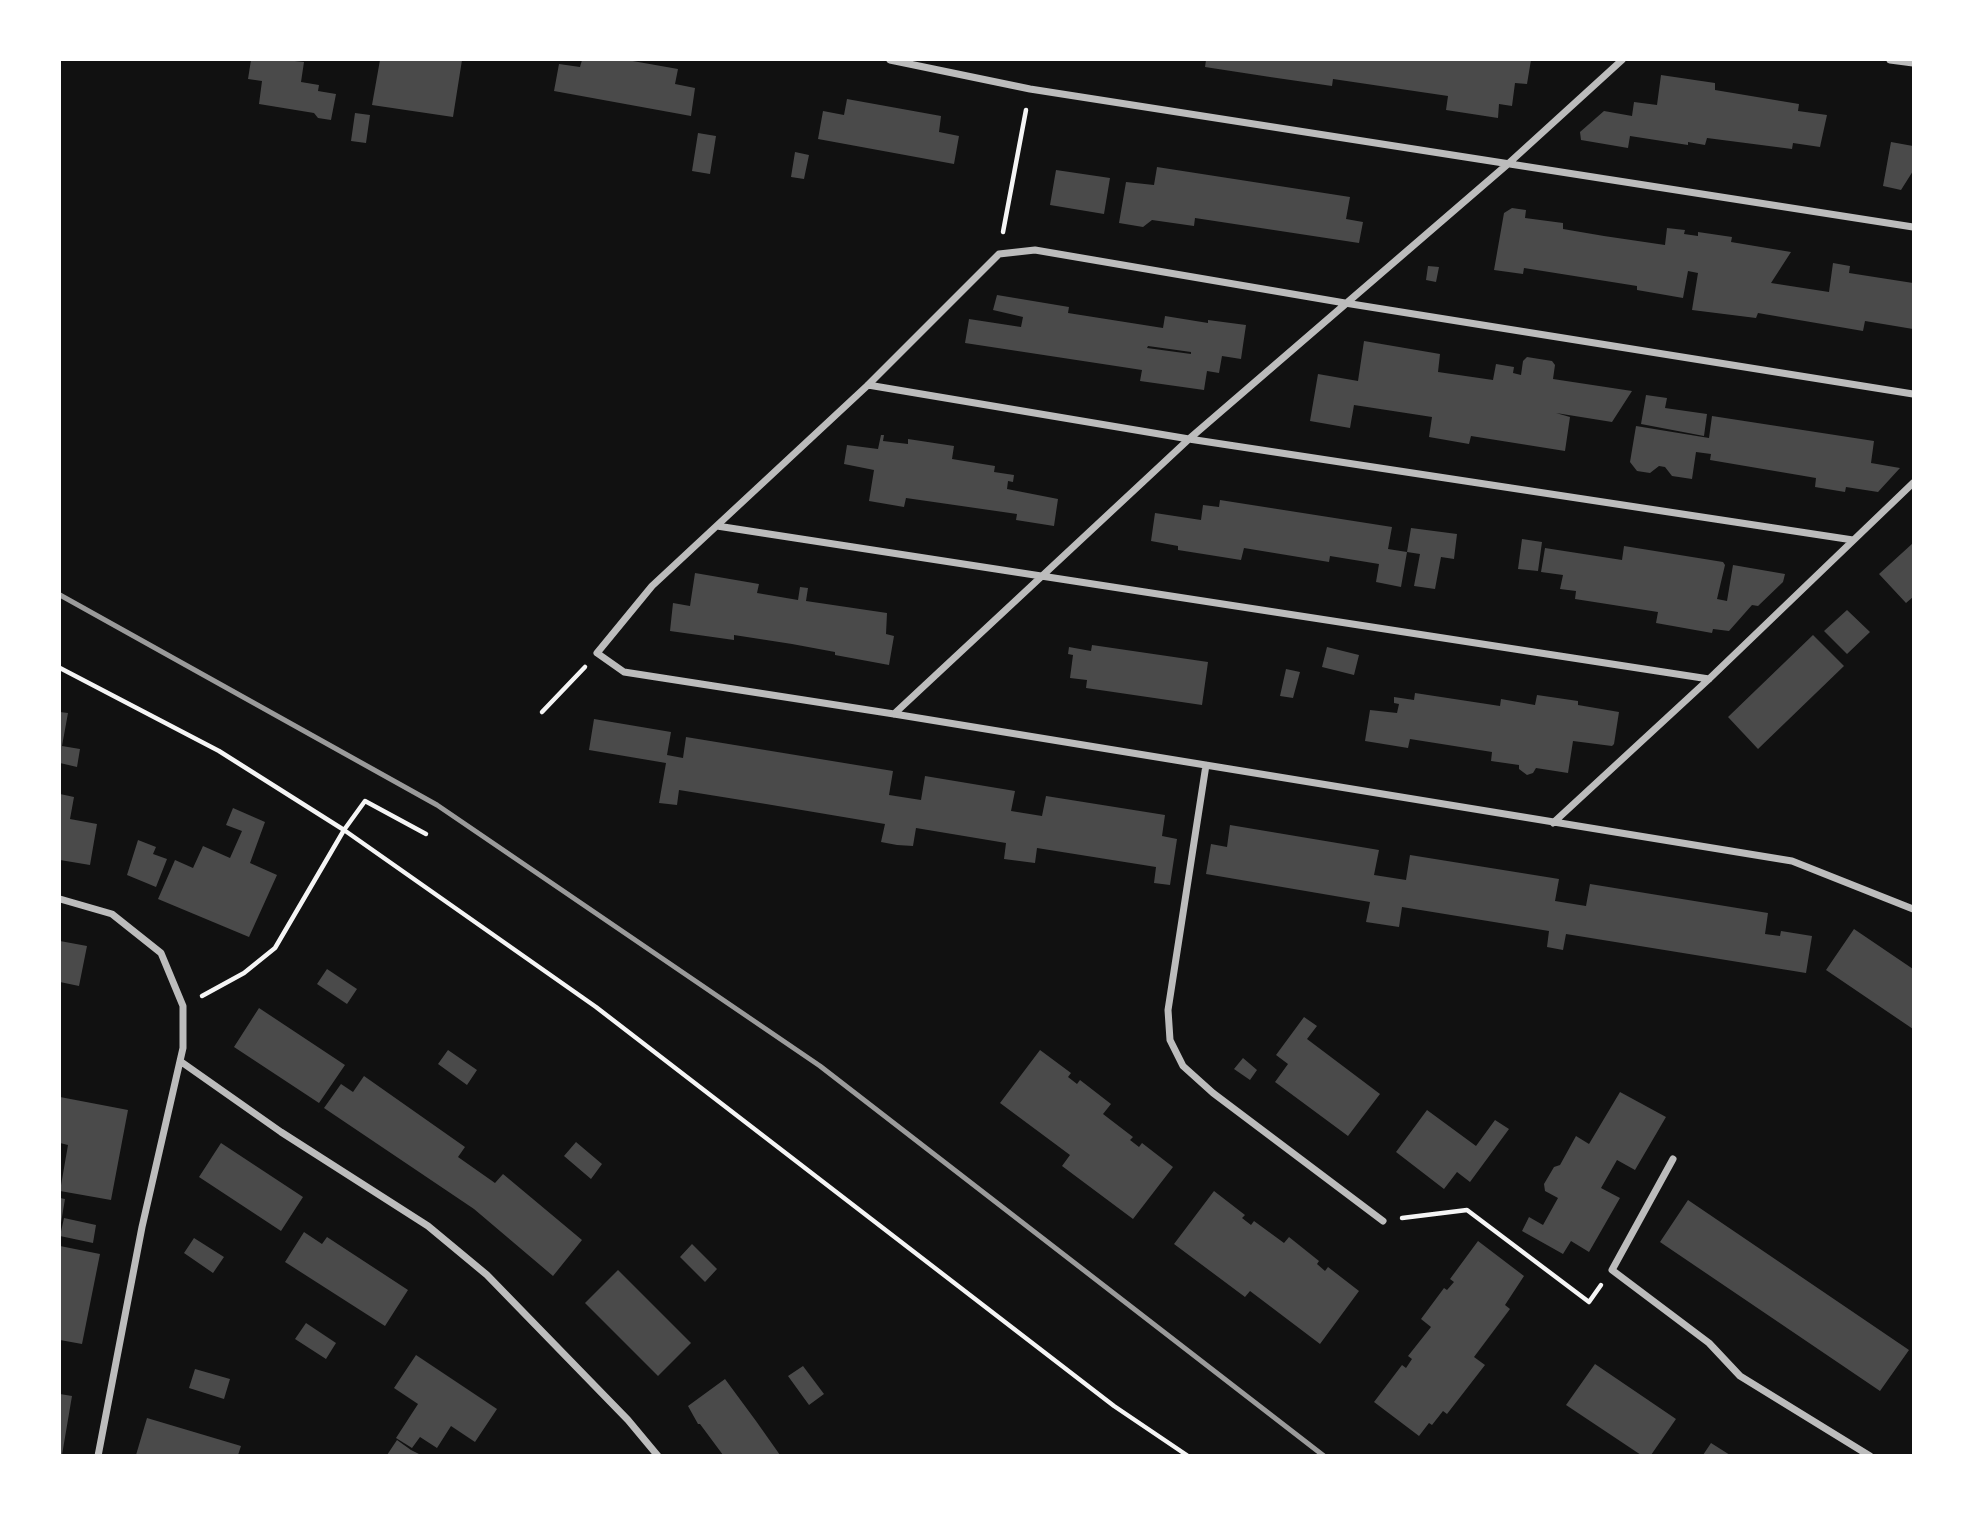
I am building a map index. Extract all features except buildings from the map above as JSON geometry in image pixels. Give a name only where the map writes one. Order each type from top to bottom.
[{"type":"street","points":[[890,60],[1030,89],[1913,227]]},
{"type":"street","points":[[894,713],[1189,439],[1509,163],[1622,60]]},
{"type":"street","points":[[1890,60],[1913,63]]},
{"type":"street","points":[[1913,394],[1345,303],[1035,250],[999,254],[868,385],[652,586],[597,653],[624,672],[894,713],[1792,861],[1913,909]]},
{"type":"street","points":[[868,385],[1189,439],[1853,540]]},
{"type":"street","points":[[1553,823],[1709,679],[1913,483]]},
{"type":"street","points":[[717,526],[1709,679]]},
{"type":"street","points":[[1206,765],[1168,1010],[1170,1041],[1183,1066],[1213,1093],[1383,1221]]},
{"type":"street","points":[[60,899],[112,914],[160,953],[183,1006],[183,1048],[142,1227],[98,1455]]},
{"type":"street","points":[[180,1061],[281,1132],[428,1226],[487,1275],[659,1455]]},
{"type":"street","points":[[1673,1159],[1612,1270],[1709,1343],[1740,1376],[1870,1455]]},
{"type":"path","points":[[999,254],[1030,89]]},
{"type":"path","points":[[542,712],[597,653]]},
{"type":"path","points":[[60,668],[219,751],[344,830],[596,1007],[1114,1406],[1188,1455]]},
{"type":"path","points":[[183,1006],[244,973],[275,948],[344,830],[365,801],[426,834]]},
{"type":"path","points":[[1383,1221],[1467,1210],[1589,1302],[1612,1270]]},
{"type":"railway","points":[[60,595],[437,805],[820,1066],[1324,1456]]}]
